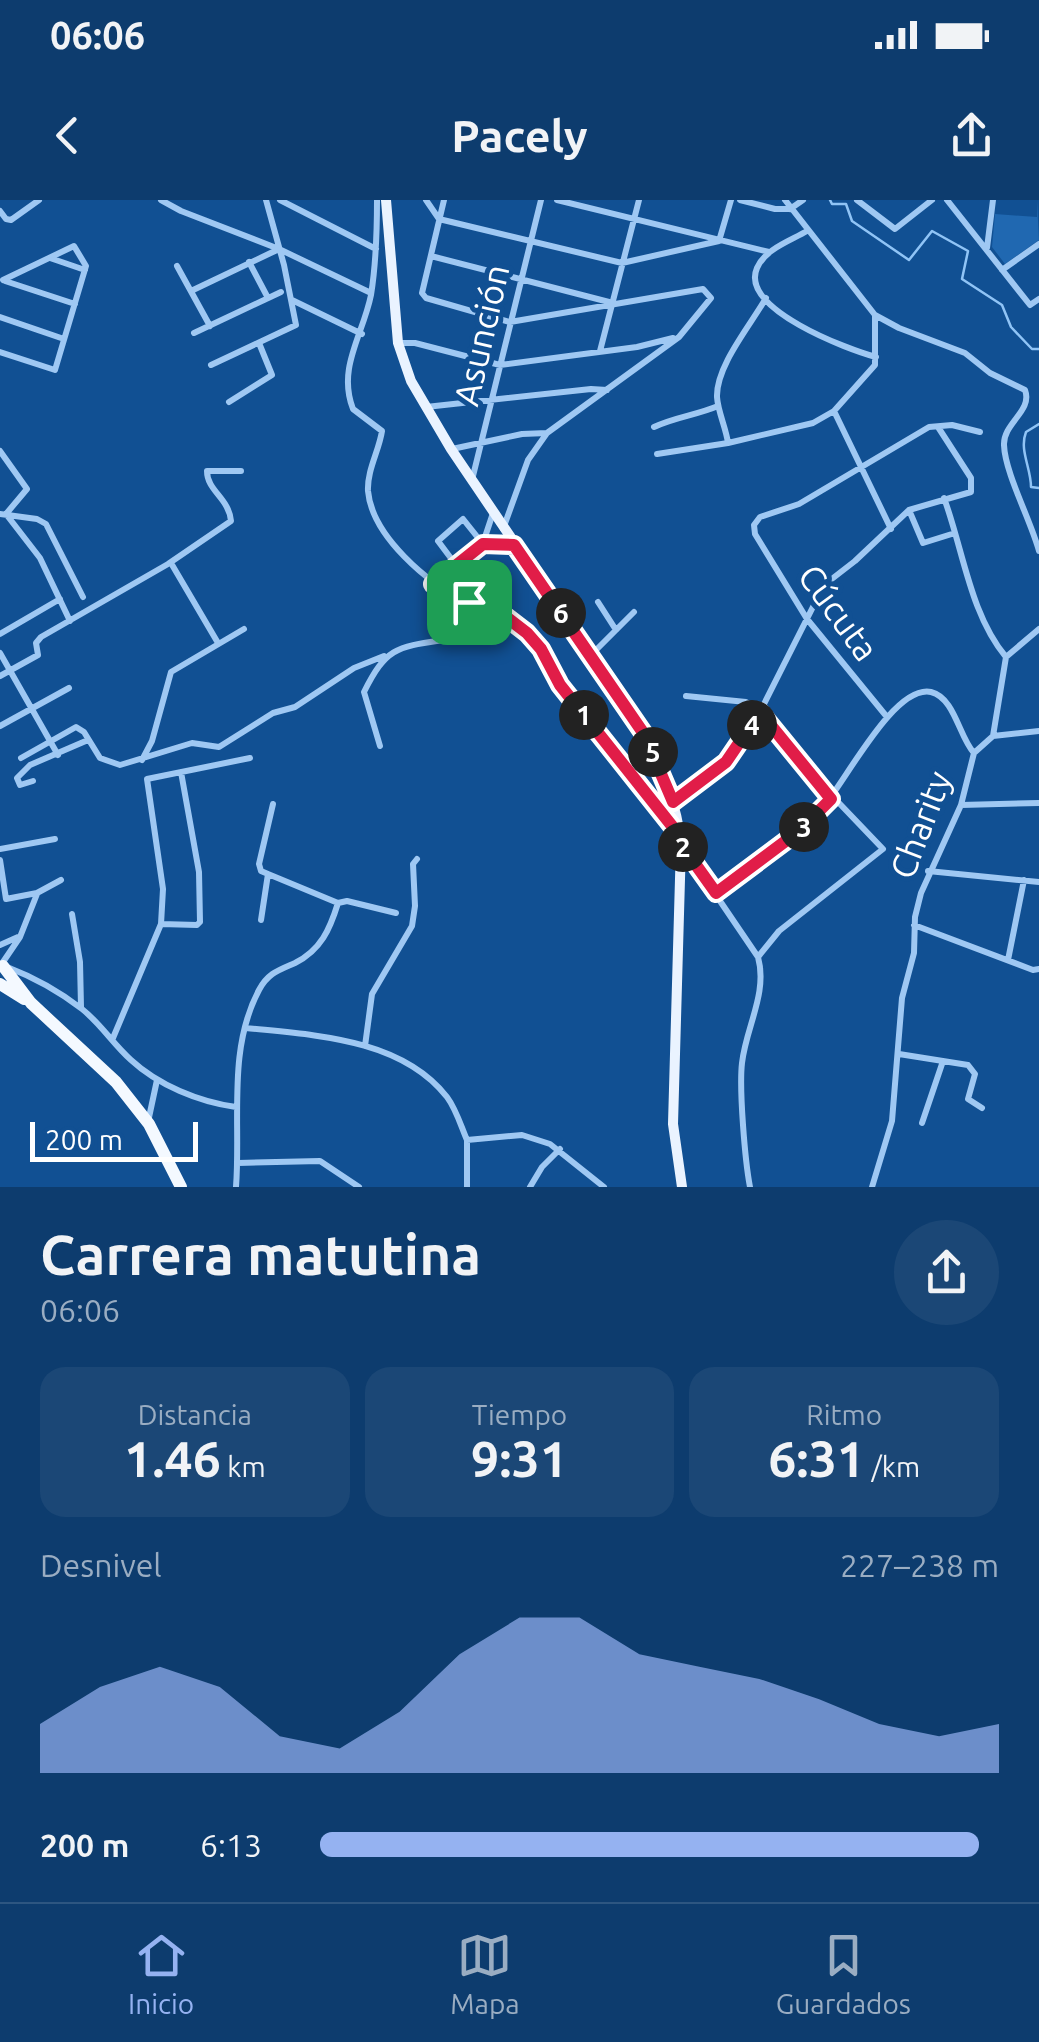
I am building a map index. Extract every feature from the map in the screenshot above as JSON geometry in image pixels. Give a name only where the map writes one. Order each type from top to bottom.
[{"type":"highway","points":[[2,964],[31,1003],[116,1082],[148,1122],[181,1187]]},
{"type":"highway","points":[[0,984],[31,1003]]},
{"type":"main road","points":[[382,201],[398,343],[411,381],[450,449],[644,734],[673,802],[681,840],[673,1124],[682,1187]]},
{"type":"street","points":[[0,211],[11,220],[40,200]]},
{"type":"street","points":[[161,200],[371,293]]},
{"type":"street","points":[[211,365],[296,325],[266,200]]},
{"type":"street","points":[[270,216],[279,200],[376,249]]},
{"type":"street","points":[[426,200],[440,219],[622,263],[720,242]]},
{"type":"street","points":[[444,200],[423,296],[510,322],[703,289],[710,294],[710,302],[678,337],[547,433],[528,460],[504,528]]},
{"type":"street","name":"Asunción","points":[[472,481],[542,200]]},
{"type":"street","points":[[558,200],[769,252]]},
{"type":"street","points":[[600,351],[639,200]]},
{"type":"street","points":[[720,242],[730,200]]},
{"type":"street","points":[[740,200],[780,210],[790,209],[803,200]]},
{"type":"street","points":[[785,200],[874,314],[899,328],[966,353],[990,373],[1024,390],[1026,405],[1007,428],[1004,448],[1039,551]]},
{"type":"street","points":[[864,202],[891,228],[899,228],[932,200]]},
{"type":"street","points":[[948,200],[1030,305],[1039,298]]},
{"type":"street","points":[[987,250],[993,200]]},
{"type":"street","points":[[382,201],[371,293],[362,334],[346,369],[352,408],[382,431],[369,477],[371,505],[407,559],[433,584],[501,613],[541,649],[560,685],[681,840],[758,956],[761,982],[741,1066],[750,1187]]},
{"type":"street","points":[[807,230],[769,252],[755,274],[766,298],[780,313],[811,333],[847,350],[876,357]]},
{"type":"street","points":[[1002,270],[1039,244]]},
{"type":"street","points":[[0,352],[55,370],[86,270],[76,246],[1,280]]},
{"type":"street","points":[[191,291],[278,249]]},
{"type":"street","points":[[431,256],[613,303]]},
{"type":"street","points":[[49,258],[86,270]]},
{"type":"street","points":[[250,262],[268,298]]},
{"type":"street","points":[[177,266],[210,326]]},
{"type":"street","points":[[1,280],[75,304]]},
{"type":"street","points":[[194,334],[281,292]]},
{"type":"street","points":[[728,443],[718,406],[718,384],[724,365],[766,298]]},
{"type":"street","points":[[292,300],[362,334]]},
{"type":"street","points":[[657,454],[728,443],[813,423],[834,411],[872,371],[876,357],[874,314]]},
{"type":"street","points":[[0,317],[64,339]]},
{"type":"street","points":[[398,343],[415,343],[500,364],[678,337]]},
{"type":"street","points":[[229,402],[272,375],[259,343]]},
{"type":"street","points":[[425,407],[607,390]]},
{"type":"street","points":[[654,427],[718,406]]},
{"type":"street","points":[[834,411],[891,529]]},
{"type":"street","points":[[860,470],[929,427],[952,424],[980,432]]},
{"type":"street","points":[[673,802],[726,762],[760,712],[824,584],[909,510],[944,498],[967,496],[974,488],[938,428]]},
{"type":"street","points":[[450,449],[522,434],[547,433]]},
{"type":"street","points":[[0,451],[25,484],[25,494],[3,514]]},
{"type":"street","points":[[0,466],[7,460]]},
{"type":"street","points":[[0,676],[38,655],[37,640],[171,563],[232,520],[224,498],[208,484],[207,470],[241,471]]},
{"type":"street","name":"Cúcuta","points":[[860,470],[799,504],[760,517],[754,524],[755,534],[807,619],[886,717]]},
{"type":"street","points":[[944,498],[976,600],[996,645],[1006,657]]},
{"type":"street","points":[[909,510],[923,543],[955,534]]},
{"type":"street","points":[[433,584],[483,544],[493,513]]},
{"type":"street","points":[[3,514],[46,524],[83,597]]},
{"type":"street","points":[[3,514],[40,558],[70,621]]},
{"type":"street","points":[[456,565],[438,541],[463,519],[483,544],[514,545]]},
{"type":"street","points":[[171,563],[218,643]]},
{"type":"street","points":[[0,634],[60,598]]},
{"type":"street","points":[[21,758],[76,727],[100,758],[120,766],[192,743],[219,747],[274,713],[295,707],[354,668],[415,644],[444,640],[455,623],[456,612],[469,602]]},
{"type":"street","points":[[598,602],[616,630]]},
{"type":"street","points":[[591,656],[634,612]]},
{"type":"street","points":[[140,762],[152,741],[170,672],[244,629]]},
{"type":"street","points":[[1039,629],[1006,657],[993,736],[1039,730]]},
{"type":"street","points":[[0,653],[58,755]]},
{"type":"street","points":[[380,746],[364,692],[384,656]]},
{"type":"street","points":[[0,726],[69,688]]},
{"type":"street","points":[[716,893],[799,831],[831,799],[886,717],[906,699],[922,692],[943,698],[974,753]]},
{"type":"street","points":[[686,696],[746,702],[760,712],[831,799],[840,803],[883,849],[779,931],[758,956]]},
{"type":"street","name":"Charity","points":[[872,1187],[892,1121],[902,998],[914,952],[914,925],[928,872],[961,805],[974,753],[993,736]]},
{"type":"street","points":[[32,782],[20,785],[17,778],[30,765],[89,740]]},
{"type":"street","points":[[113,1038],[161,924],[163,890],[146,779],[250,758]]},
{"type":"street","points":[[161,924],[200,922],[199,872],[182,772]]},
{"type":"street","points":[[961,805],[1039,803]]},
{"type":"street","points":[[274,804],[259,864],[261,871],[338,903],[347,901],[396,913]]},
{"type":"street","points":[[0,849],[55,839]]},
{"type":"street","points":[[365,1046],[372,994],[412,926],[412,872],[417,859]]},
{"type":"street","points":[[0,860],[6,899],[37,893],[61,880]]},
{"type":"street","points":[[928,872],[1039,882]]},
{"type":"street","points":[[261,920],[268,874]]},
{"type":"street","points":[[1008,960],[1024,880]]},
{"type":"street","points":[[37,893],[20,937],[2,964],[81,1009],[156,1080],[193,1096],[236,1107]]},
{"type":"street","points":[[236,1187],[236,1107],[246,1028],[259,990],[272,972],[294,964],[318,946],[332,924],[338,903]]},
{"type":"street","points":[[72,914],[80,962],[81,1009]]},
{"type":"street","points":[[914,925],[1039,969]]},
{"type":"street","points":[[0,945],[20,937]]},
{"type":"street","points":[[246,1028],[325,1036],[365,1046],[407,1064],[443,1094],[467,1140],[467,1187]]},
{"type":"street","points":[[899,1054],[972,1068],[976,1077],[968,1099],[982,1108]]},
{"type":"street","points":[[922,1123],[943,1061]]},
{"type":"street","points":[[148,1122],[156,1080]]},
{"type":"street","points":[[467,1140],[522,1135],[560,1150],[599,1185]]},
{"type":"street","points":[[530,1187],[542,1167],[560,1150]]},
{"type":"street","points":[[238,1163],[320,1162],[359,1187]]},
{"type":"shaded area","points":[[1037,200],[1039,240],[1005,264],[992,247],[995,214],[1037,217]]},
{"type":"waterway","points":[[830,200],[832,204],[846,204],[852,221],[909,260],[932,231],[968,251],[962,279],[1002,305],[1011,327],[1032,349],[1039,349]]},
{"type":"waterway","points":[[1039,424],[1026,432],[1024,446],[1031,487],[1039,488]]},
{"type":"route","points":[[483,544],[514,545],[644,734],[673,802],[726,762],[760,712],[831,799],[799,831],[716,893],[681,844],[680,836],[560,685],[541,649],[501,613],[469,602],[433,584],[483,544]]}]
